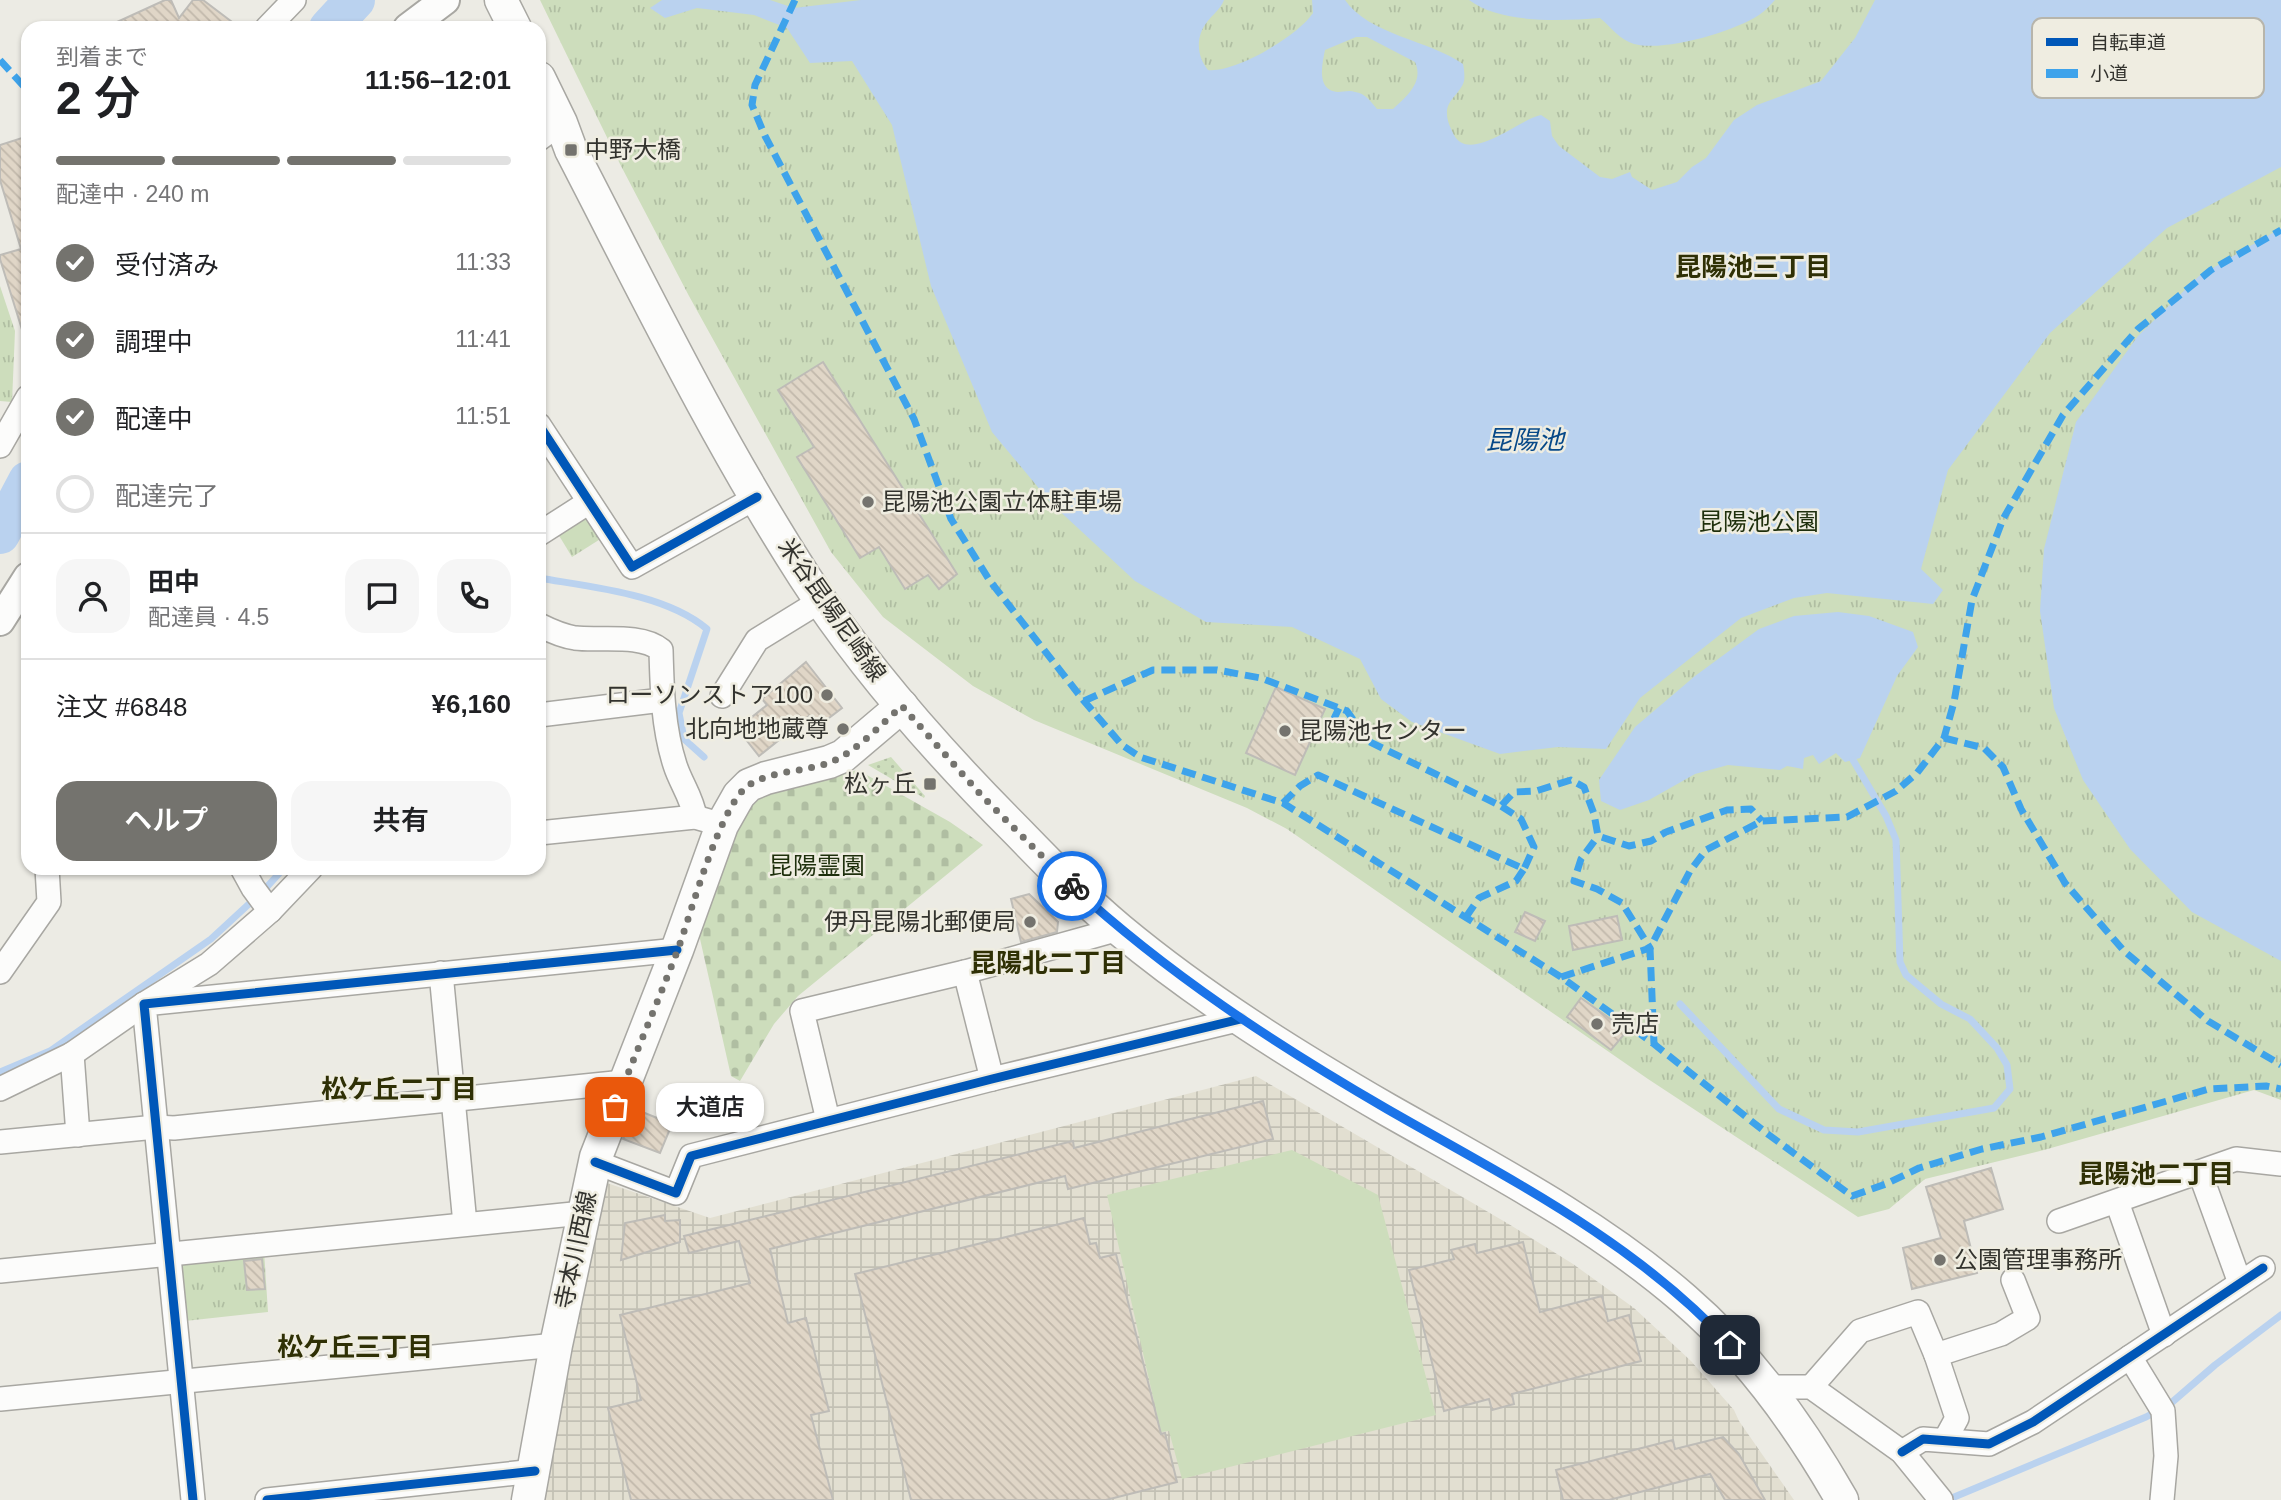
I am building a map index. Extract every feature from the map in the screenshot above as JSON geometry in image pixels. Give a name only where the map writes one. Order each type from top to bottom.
[{"type":"main road","points":[[500,0],[511,21]]},
{"type":"main road","name":"米谷昆陽尼崎線","points":[[546,112],[550,131],[571,150],[757,497],[806,578],[874,673],[982,796],[1064,880],[1119,929],[1241,1019],[1318,1068],[1545,1200],[1652,1272],[1689,1303],[1767,1387],[1799,1430],[1842,1500]]},
{"type":"main road","name":"寺本川西線","points":[[532,1485],[556,1345],[595,1162],[677,950],[709,821],[749,785],[843,756],[902,706]]},
{"type":"street","points":[[274,21],[294,0]]},
{"type":"street","points":[[417,21],[445,0]]},
{"type":"street","points":[[0,446],[17,403]]},
{"type":"street","points":[[546,436],[632,567],[757,497]]},
{"type":"street","points":[[546,530],[589,502]]},
{"type":"street","points":[[0,621],[21,588]]},
{"type":"street","points":[[722,696],[737,652],[822,600]]},
{"type":"street","points":[[546,628],[576,638],[625,639],[656,646],[660,650],[662,700],[668,741],[676,769],[693,802],[709,821]]},
{"type":"street","points":[[546,714],[662,700]]},
{"type":"street","points":[[546,833],[709,821]]},
{"type":"street","points":[[0,972],[27,916],[49,902],[47,875]]},
{"type":"street","points":[[246,875],[270,911]]},
{"type":"street","points":[[0,1089],[72,1054],[144,1004],[209,964],[270,911],[304,875]]},
{"type":"street","points":[[828,1120],[802,1011],[965,972],[1119,929]]},
{"type":"street","points":[[144,1004],[677,950]]},
{"type":"street","points":[[965,972],[992,1079]]},
{"type":"street","points":[[441,973],[465,1224]]},
{"type":"street","points":[[144,1004],[193,1500]]},
{"type":"street","points":[[595,1162],[678,1194],[691,1156],[1241,1019]]},
{"type":"street","points":[[72,1054],[78,1135]]},
{"type":"street","points":[[0,1142],[156,1127],[174,1128],[624,1082]]},
{"type":"street","points":[[2059,1222],[2236,1159],[2281,1164]]},
{"type":"street","points":[[2200,1173],[2240,1283]]},
{"type":"street","points":[[2117,1202],[2164,1335]]},
{"type":"street","points":[[0,1271],[583,1213]]},
{"type":"street","points":[[1902,1452],[1923,1439],[1989,1444],[2000,1440],[2033,1422],[2263,1268]]},
{"type":"street","points":[[1936,1355],[2001,1334],[2034,1314],[2013,1280]]},
{"type":"street","points":[[1811,1387],[1860,1332],[1918,1312],[1958,1418],[1945,1440]]},
{"type":"street","points":[[0,1399],[556,1345]]},
{"type":"street","points":[[2130,1357],[2163,1411],[2166,1456],[2162,1500]]},
{"type":"street","points":[[1767,1387],[1811,1387],[1902,1452],[1941,1500]]},
{"type":"street","points":[[267,1500],[532,1485]]},
{"type":"shaded area","points":[[1256,1076],[1512,1226],[1573,1264],[1634,1308],[1691,1361],[1734,1410],[1794,1500],[543,1500],[604,1182],[710,1218]]},
{"type":"green space","name":"昆陽池公園","points":[[540,0],[2281,0],[2281,1100],[2254,1090],[2044,1150],[1925,1179],[1889,1209],[1858,1217],[1648,1079],[1287,829],[1247,808],[1034,720],[973,686],[883,617],[831,552],[689,296],[620,164]]},
{"type":"green space","points":[[0,286],[15,331],[12,402],[0,401]]},
{"type":"green space","points":[[586,513],[602,538],[572,557],[555,529]]},
{"type":"green space","points":[[891,757],[925,796],[924,798],[868,765]]},
{"type":"green space","name":"昆陽霊園","points":[[858,770],[950,822],[983,845],[798,996],[774,1024],[740,1081],[731,1076],[698,930],[748,804],[772,786]]},
{"type":"green space","points":[[1292,1150],[1378,1195],[1436,1415],[1182,1479],[1169,1431],[1161,1432],[1107,1195]]},
{"type":"green space","points":[[264,1251],[268,1312],[185,1321],[179,1259]]},
{"type":"water","name":"昆陽池","points":[[662,0],[770,0],[794,8],[861,0],[1224,0],[1203,28],[1199,40],[1200,53],[1208,70],[1234,66],[1280,42],[1313,13],[1312,0],[1345,0],[1369,21],[1463,64],[1464,81],[1447,109],[1448,122],[1461,143],[1471,145],[1483,142],[1541,115],[1550,121],[1552,136],[1559,146],[1600,177],[1612,179],[1630,172],[1632,177],[1652,190],[1677,182],[1706,158],[1734,120],[1757,105],[1821,81],[1855,38],[1875,0],[2281,0],[2281,167],[2167,228],[2050,333],[1948,470],[1921,569],[1943,590],[1933,604],[1827,593],[1794,598],[1741,618],[1640,698],[1606,749],[1558,747],[1500,754],[1412,722],[1381,699],[1360,659],[1292,627],[1206,622],[1135,581],[1052,504],[992,432],[931,286],[892,125],[852,61],[810,63],[787,28],[754,15],[697,8],[665,18],[650,8]],"holes":[[[1356,37],[1367,37],[1415,62],[1416,82],[1393,109],[1377,109],[1362,94],[1331,90],[1323,82],[1325,50]]]},
{"type":"water","points":[[1469,0],[1775,0],[1759,15],[1733,28],[1680,43],[1647,46],[1624,40],[1600,18],[1550,20],[1514,17],[1482,8]]},
{"type":"water","points":[[2281,228],[2281,961],[2192,912],[2130,849],[2083,780],[2054,708],[2040,611],[2044,549],[2076,422],[2138,336],[2199,276]]},
{"type":"water","points":[[1838,612],[1869,616],[1913,632],[1918,647],[1897,676],[1860,758],[1845,762],[1836,753],[1819,764],[1813,755],[1804,758],[1803,769],[1787,766],[1780,770],[1728,765],[1695,774],[1649,800],[1620,810],[1601,801],[1599,780],[1635,727],[1695,676],[1759,629],[1794,616]]},
{"type":"building","points":[[165,0],[171,0],[179,18],[193,0],[203,0],[231,21],[119,21]]},
{"type":"building","points":[[21,138],[21,249],[0,180],[0,145]]},
{"type":"building","points":[[21,249],[21,326],[0,259],[0,255]]},
{"type":"building","name":"昆陽池公園立体駐車場","points":[[823,362],[957,574],[939,589],[928,575],[905,589],[879,547],[860,558],[797,457],[814,447],[778,390]]},
{"type":"building","points":[[806,662],[842,708],[817,727],[809,716],[759,756],[740,732],[749,724],[747,721],[767,705],[762,699]]},
{"type":"building","name":"昆陽池センター","points":[[1276,687],[1325,709],[1295,775],[1246,753]]},
{"type":"building","points":[[1029,894],[1058,922],[1057,932],[1021,942],[1011,899]]},
{"type":"building","points":[[1525,912],[1545,921],[1535,941],[1515,932]]},
{"type":"building","points":[[1617,916],[1622,940],[1573,950],[1569,926]]},
{"type":"building","name":"売店","points":[[1581,998],[1627,1031],[1611,1050],[1567,1017]]},
{"type":"building","points":[[1263,1101],[1273,1139],[1068,1189],[1065,1176],[770,1249],[788,1323],[806,1318],[829,1411],[811,1415],[833,1500],[631,1500],[608,1408],[641,1400],[620,1315],[750,1283],[739,1241],[689,1253],[684,1236],[1073,1141],[1074,1148]]},
{"type":"building","points":[[635,1109],[672,1124],[660,1153],[623,1139]]},
{"type":"building","points":[[1991,1168],[2003,1209],[1964,1221],[1977,1273],[1912,1289],[1903,1248],[1941,1238],[1926,1187]]},
{"type":"building","points":[[665,1215],[665,1221],[680,1220],[680,1242],[621,1260],[625,1223]]},
{"type":"building","points":[[1084,1218],[1090,1244],[1096,1243],[1100,1258],[1116,1254],[1161,1434],[1165,1433],[1177,1482],[1106,1500],[911,1500],[855,1274]]},
{"type":"building","points":[[1523,1242],[1540,1312],[1602,1296],[1608,1321],[1629,1315],[1641,1361],[1512,1394],[1514,1404],[1492,1410],[1489,1399],[1444,1411],[1409,1270],[1454,1259],[1451,1250],[1475,1244],[1477,1253]]},
{"type":"building","points":[[262,1259],[265,1289],[247,1290],[244,1261]]},
{"type":"building","points":[[1723,1437],[1739,1454],[1765,1500],[1725,1500],[1710,1474],[1609,1500],[1563,1500],[1556,1470],[1673,1440],[1675,1449]]},
{"type":"waterway","points":[[336,21],[355,0]]},
{"type":"waterway","points":[[0,534],[21,494]]},
{"type":"waterway","points":[[546,579],[650,600],[690,617],[707,629],[679,713],[684,739],[704,757]]},
{"type":"waterway","points":[[1680,1004],[1779,1109],[1824,1130],[1858,1132],[1994,1108],[2010,1089],[2007,1065],[1997,1048],[1970,1019],[1941,1004],[1906,975],[1900,962],[1896,840],[1886,816],[1853,760]]},
{"type":"waterway","points":[[265,889],[278,875]]},
{"type":"waterway","points":[[0,1072],[50,1051],[211,939],[250,903]]},
{"type":"waterway","points":[[1947,1500],[2146,1417],[2170,1404],[2215,1365],[2281,1315]]},
{"type":"marked path","points":[[795,0],[755,85],[752,105],[765,136],[914,419],[951,519],[990,581],[1122,745],[1140,757],[1283,803],[1561,977],[1654,1044],[1769,1135],[1852,1196],[1919,1168],[1982,1149],[2041,1137],[2209,1089],[2266,1086],[2281,1089]]},
{"type":"marked path","points":[[0,60],[21,83]]},
{"type":"marked path","points":[[1654,1044],[1650,948],[1690,871],[1706,850],[1762,821],[1847,817],[1896,791],[1917,773],[1944,738],[1954,702],[1972,600],[2003,519],[2063,415],[2138,329],[2211,270],[2281,230]]},
{"type":"marked path","points":[[1084,701],[1153,670],[1217,670],[1261,678],[1347,711],[1368,741],[1501,806],[1514,792],[1536,791],[1571,780],[1584,787],[1594,814],[1598,836],[1629,846],[1651,841],[1666,832],[1727,810],[1751,809],[1762,821]]},
{"type":"marked path","points":[[1324,740],[1339,708]]},
{"type":"marked path","points":[[1944,738],[1984,748],[2003,767],[2021,809],[2065,883],[2124,951],[2208,1021],[2281,1065]]},
{"type":"marked path","points":[[1283,803],[1300,786],[1318,775],[1524,869],[1534,847],[1521,819],[1501,806]]},
{"type":"marked path","points":[[1561,977],[1650,948],[1622,903],[1597,889],[1574,881],[1581,859],[1598,836]]},
{"type":"marked path","points":[[1466,917],[1479,898],[1516,881],[1524,869]]},
{"type":"cycle path","points":[[546,436],[632,567],[757,497]]},
{"type":"cycle path","points":[[193,1500],[144,1004],[677,950]]},
{"type":"cycle path","points":[[595,1162],[676,1193],[691,1156],[1241,1019]]},
{"type":"cycle path","points":[[1902,1452],[1923,1439],[1989,1444],[2033,1422],[2263,1268]]},
{"type":"cycle path","points":[[267,1500],[535,1471]]},
{"type":"way so far","points":[[615,1107],[677,950],[722,825],[739,795],[749,785],[766,778],[843,756],[902,706],[961,774],[1072,886]]},
{"type":"place","name":"中野大橋","points":[[571,150]]},
{"type":"place","name":"昆陽池公園立体駐車場","points":[[868,502]]},
{"type":"place","name":"ローソンストア100","points":[[827,695]]},
{"type":"place","name":"北向地地蔵尊","points":[[843,729]]},
{"type":"place","name":"昆陽池センター","points":[[1285,731]]},
{"type":"place","name":"松ヶ丘","points":[[930,784]]},
{"type":"place","name":"伊丹昆陽北郵便局","points":[[1030,922]]},
{"type":"place","name":"売店","points":[[1597,1024]]},
{"type":"place","name":"大道店","points":[[615,1107]]},
{"type":"place","name":"公園管理事務所","points":[[1940,1260]]},
{"type":"district","name":"昆陽池三丁目","points":[[1753,267]]},
{"type":"district","name":"昆陽北二丁目","points":[[1048,963]]},
{"type":"district","name":"松ケ丘二丁目","points":[[399,1089]]},
{"type":"district","name":"昆陽池二丁目","points":[[2156,1174]]},
{"type":"district","name":"松ケ丘三丁目","points":[[355,1347]]},
{"type":"route","points":[[1072,886],[1119,929],[1241,1019],[1318,1068],[1608,1240],[1689,1303],[1730,1345]]}]
